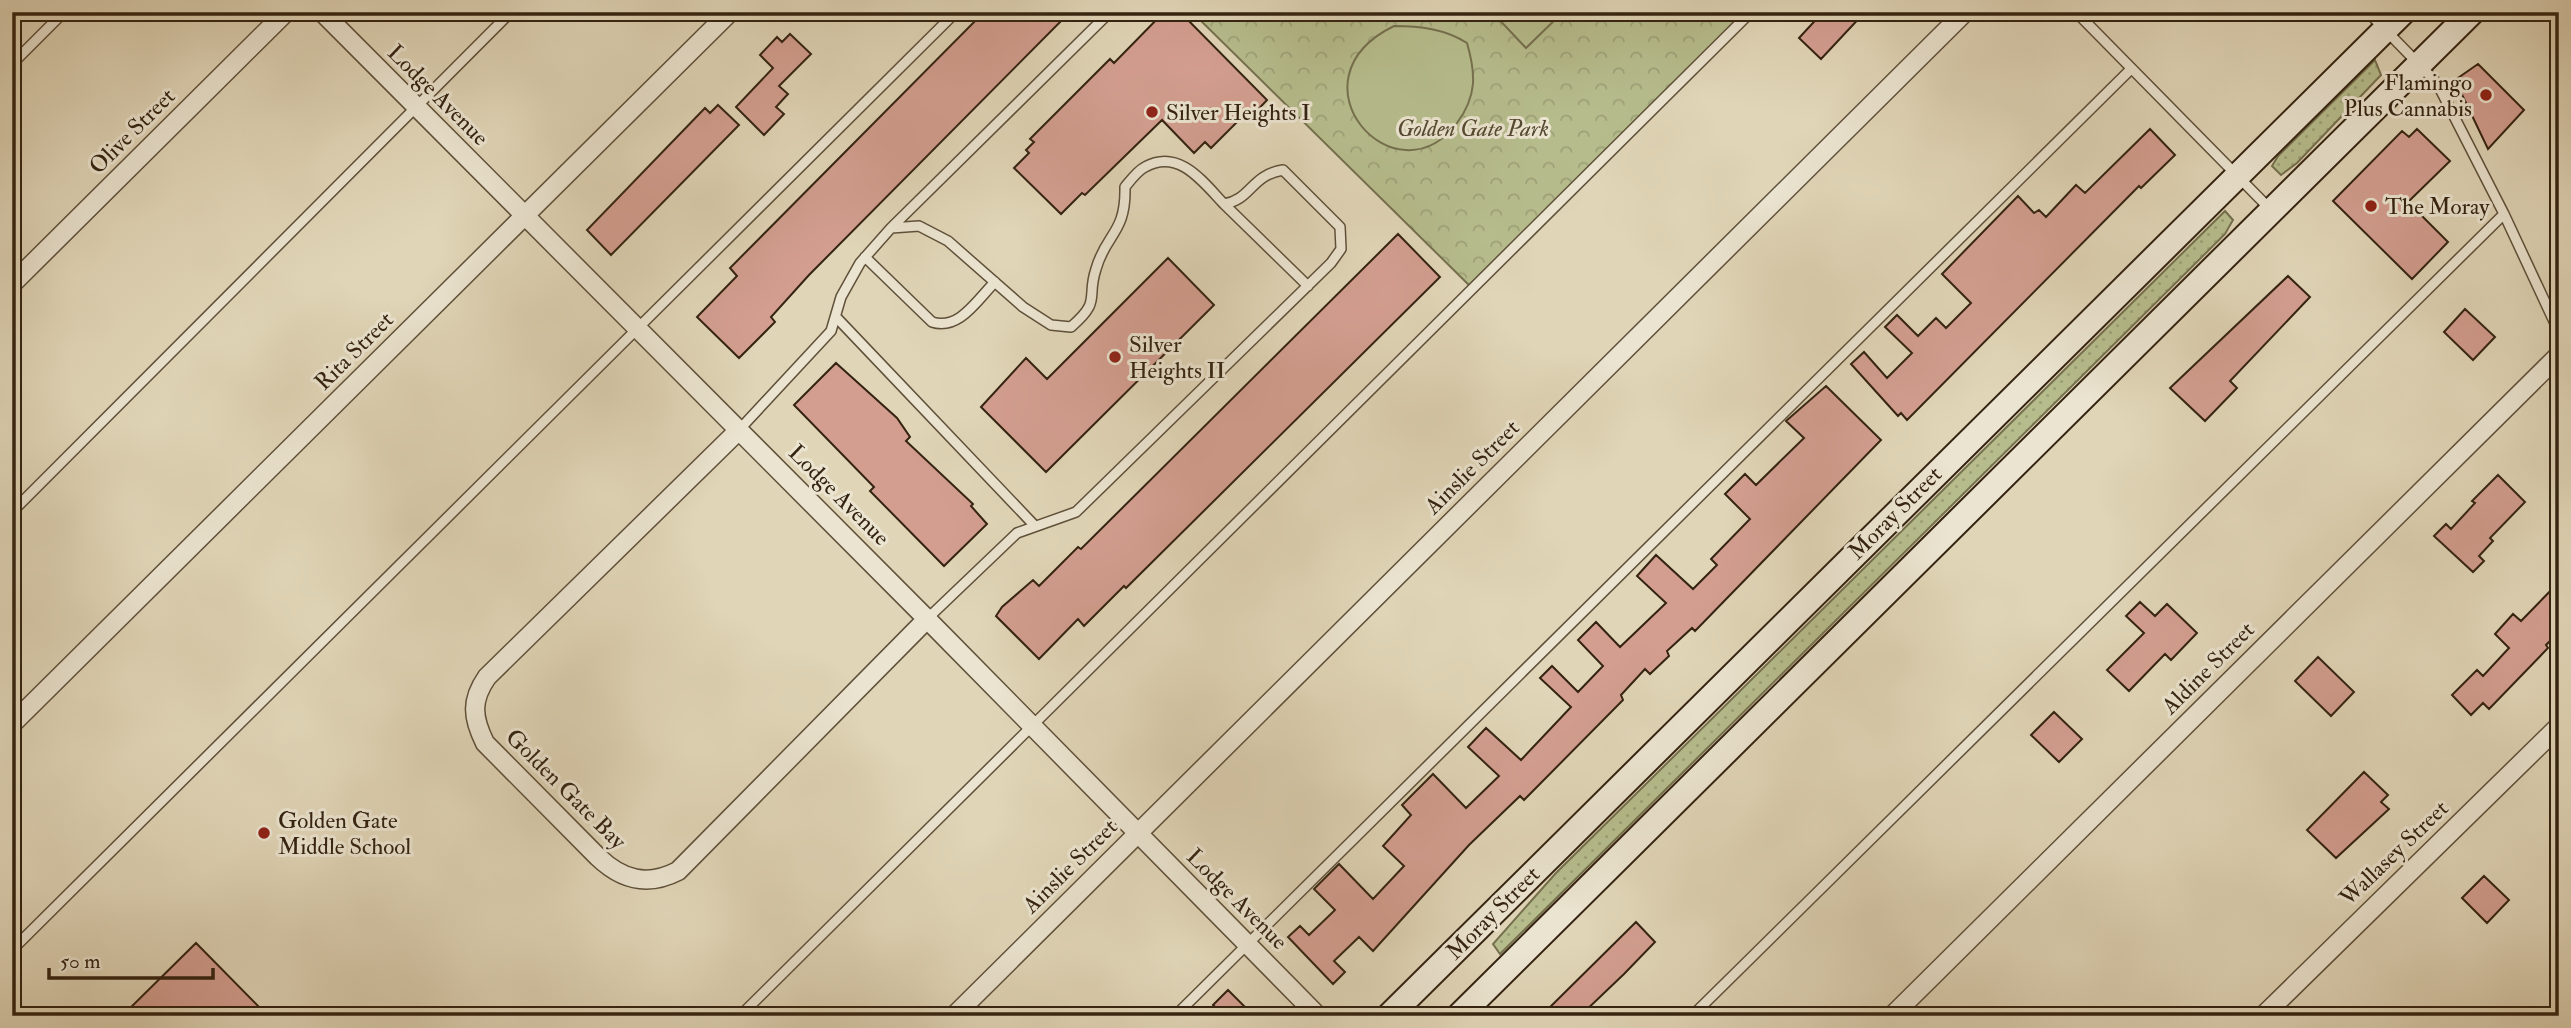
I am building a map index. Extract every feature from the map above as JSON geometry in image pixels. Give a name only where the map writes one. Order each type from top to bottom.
[{"type":"main road","points":[[1459,1016],[2472,12]]},
{"type":"main road","name":"Moray Street","points":[[1389,1016],[2394,21]]},
{"type":"street","name":"Olive Street","points":[[12,284],[286,12]]},
{"type":"street","name":"Lodge Avenue","points":[[322,12],[1318,1016]]},
{"type":"street","name":"Rita Street","points":[[12,724],[730,12]]},
{"type":"street","name":"Ainslie Street","points":[[954,1016],[1965,12]]},
{"type":"street","name":"Aldine Street","points":[[1892,1016],[2559,355]]},
{"type":"street","name":"Golden Gate Bay","points":[[739,430],[487,677],[477,692],[473,707],[477,728],[485,743],[598,857],[611,870],[636,880],[664,878],[678,871],[927,619]]},
{"type":"street","name":"Wallasey Street","points":[[2263,1016],[2559,726]]},
{"type":"lane","points":[[12,64],[64,12]]},
{"type":"lane","points":[[12,512],[511,12]]},
{"type":"lane","points":[[12,950],[956,12]]},
{"type":"lane","points":[[739,430],[815,352],[831,331],[841,297],[865,257],[891,228],[1110,12]]},
{"type":"lane","points":[[740,1016],[1751,12]]},
{"type":"lane","points":[[2076,12],[2272,211]]},
{"type":"lane","points":[[2368,12],[2394,21],[2420,63],[2437,83],[2504,214],[2559,332]]},
{"type":"lane","points":[[1175,1016],[2131,69]]},
{"type":"lane","points":[[891,228],[919,226],[948,241],[1023,307],[1051,325],[1071,327],[1086,314],[1094,296],[1096,269],[1125,212],[1125,187],[1144,167],[1166,162],[1185,164],[1308,286]]},
{"type":"lane","points":[[927,619],[1017,533],[1076,512],[1308,286],[1341,249],[1340,227],[1283,170],[1266,173],[1236,202],[1224,204]]},
{"type":"lane","points":[[1692,1016],[2504,214]]},
{"type":"lane","points":[[865,257],[932,322],[944,326],[956,322],[995,282]]},
{"type":"lane","points":[[835,317],[1035,526]]},
{"type":"green space","name":"Golden Gate Park","points":[[1192,12],[1751,12],[1473,289]]},
{"type":"green space","points":[[1492,12],[1563,12],[1526,48]]},
{"type":"green space","points":[[1394,26],[1432,29],[1467,43],[1473,75],[1468,103],[1457,123],[1432,145],[1406,150],[1381,143],[1361,126],[1349,102],[1349,75],[1363,49]]},
{"type":"green space","points":[[2375,60],[2381,75],[2297,163],[2281,175],[2272,166],[2278,156]]},
{"type":"green space","points":[[2225,211],[2233,220],[2225,234],[1500,954],[1493,944],[1556,873]]},
{"type":"building","points":[[984,12],[1070,12],[809,275],[771,317],[775,322],[739,358],[697,317],[737,276],[730,268]]},
{"type":"building","name":"Silver Heights I","points":[[1164,12],[1180,12],[1267,100],[1254,114],[1249,110],[1211,148],[1205,142],[1194,153],[1162,120],[1085,195],[1082,193],[1061,214],[1014,168],[1029,153],[1026,150],[1034,142],[1030,139],[1110,59],[1114,63]]},
{"type":"building","points":[[1823,12],[1865,12],[1821,59],[1799,38]]},
{"type":"building","points":[[790,34],[811,54],[779,86],[788,94],[776,107],[784,114],[764,135],[736,107],[773,68],[760,55],[777,37],[782,42]]},
{"type":"building","name":"Flamingo Plus Cannabis","points":[[2478,64],[2524,110],[2488,149],[2455,80]]},
{"type":"building","points":[[718,105],[739,125],[611,255],[587,230],[705,108],[710,113]]},
{"type":"building","points":[[2150,129],[2175,155],[2141,188],[2139,186],[1907,420],[1901,413],[1898,416],[1851,364],[1864,352],[1887,378],[1912,353],[1885,327],[1897,315],[1918,336],[1936,318],[1946,328],[1971,303],[1942,274],[2018,196],[2034,213],[2039,210],[2046,217],[2076,185],[2085,193]]},
{"type":"building","name":"The Moray","points":[[2417,129],[2450,161],[2408,202],[2448,242],[2412,279],[2333,201],[2402,131],[2409,137]]},
{"type":"building","points":[[1398,234],[1440,277],[1126,588],[1124,586],[1084,626],[1078,619],[1039,659],[996,616],[1002,607],[1033,580],[1039,586],[1078,547],[1081,549]]},
{"type":"building","name":"Silver Heights II","points":[[1168,258],[1214,305],[1046,472],[981,407],[1026,358],[1047,379]]},
{"type":"building","points":[[2288,276],[2310,297],[2230,381],[2237,388],[2205,421],[2170,388]]},
{"type":"building","points":[[2465,309],[2495,337],[2473,360],[2444,332]]},
{"type":"building","points":[[836,363],[897,418],[910,437],[906,441],[973,504],[971,506],[987,524],[944,566],[870,491],[874,487],[794,405]]},
{"type":"building","points":[[1826,386],[1881,440],[1695,631],[1692,628],[1667,651],[1669,656],[1650,674],[1645,669],[1621,695],[1623,700],[1524,800],[1520,796],[1469,845],[1373,951],[1359,937],[1334,961],[1345,972],[1333,984],[1288,937],[1300,926],[1309,935],[1335,910],[1314,889],[1339,864],[1373,899],[1404,866],[1383,846],[1411,815],[1402,805],[1433,774],[1466,808],[1499,776],[1468,747],[1486,728],[1521,760],[1571,707],[1540,678],[1552,666],[1578,692],[1603,666],[1578,640],[1596,622],[1620,647],[1666,603],[1637,576],[1656,555],[1693,589],[1717,565],[1711,559],[1750,519],[1725,494],[1745,474],[1756,485],[1804,438],[1786,421]]},
{"type":"building","points":[[2498,475],[2525,502],[2490,538],[2493,541],[2479,556],[2484,561],[2473,572],[2434,536],[2446,524],[2451,529],[2475,503],[2472,501]]},
{"type":"building","points":[[2559,582],[2559,632],[2546,645],[2548,648],[2489,709],[2483,703],[2471,715],[2452,695],[2477,670],[2483,676],[2509,648],[2495,634],[2513,614],[2521,621]]},
{"type":"building","points":[[2140,602],[2155,616],[2167,604],[2197,633],[2171,660],[2165,654],[2129,691],[2107,670],[2144,633],[2126,616]]},
{"type":"building","points":[[2318,657],[2354,692],[2331,716],[2295,681]]},
{"type":"building","points":[[2054,712],[2082,739],[2059,762],[2031,735]]},
{"type":"building","points":[[2364,772],[2388,795],[2381,802],[2389,809],[2336,858],[2307,830]]},
{"type":"building","points":[[2484,876],[2509,900],[2487,923],[2462,898]]},
{"type":"building","points":[[1636,922],[1655,942],[1624,974],[1580,1016],[1541,1016]]},
{"type":"building","points":[[196,943],[268,1016],[122,1016]]},
{"type":"building","points":[[1228,990],[1254,1016],[1225,1016],[1213,1005]]},
{"type":"place","name":"Flamingo Plus Cannabis","points":[[2486,95]]},
{"type":"place","name":"Silver Heights I","points":[[1152,112]]},
{"type":"place","name":"The Moray","points":[[2371,206]]},
{"type":"place","name":"Silver Heights II","points":[[1115,357]]},
{"type":"place","name":"Golden Gate Middle School","points":[[264,833]]}]
